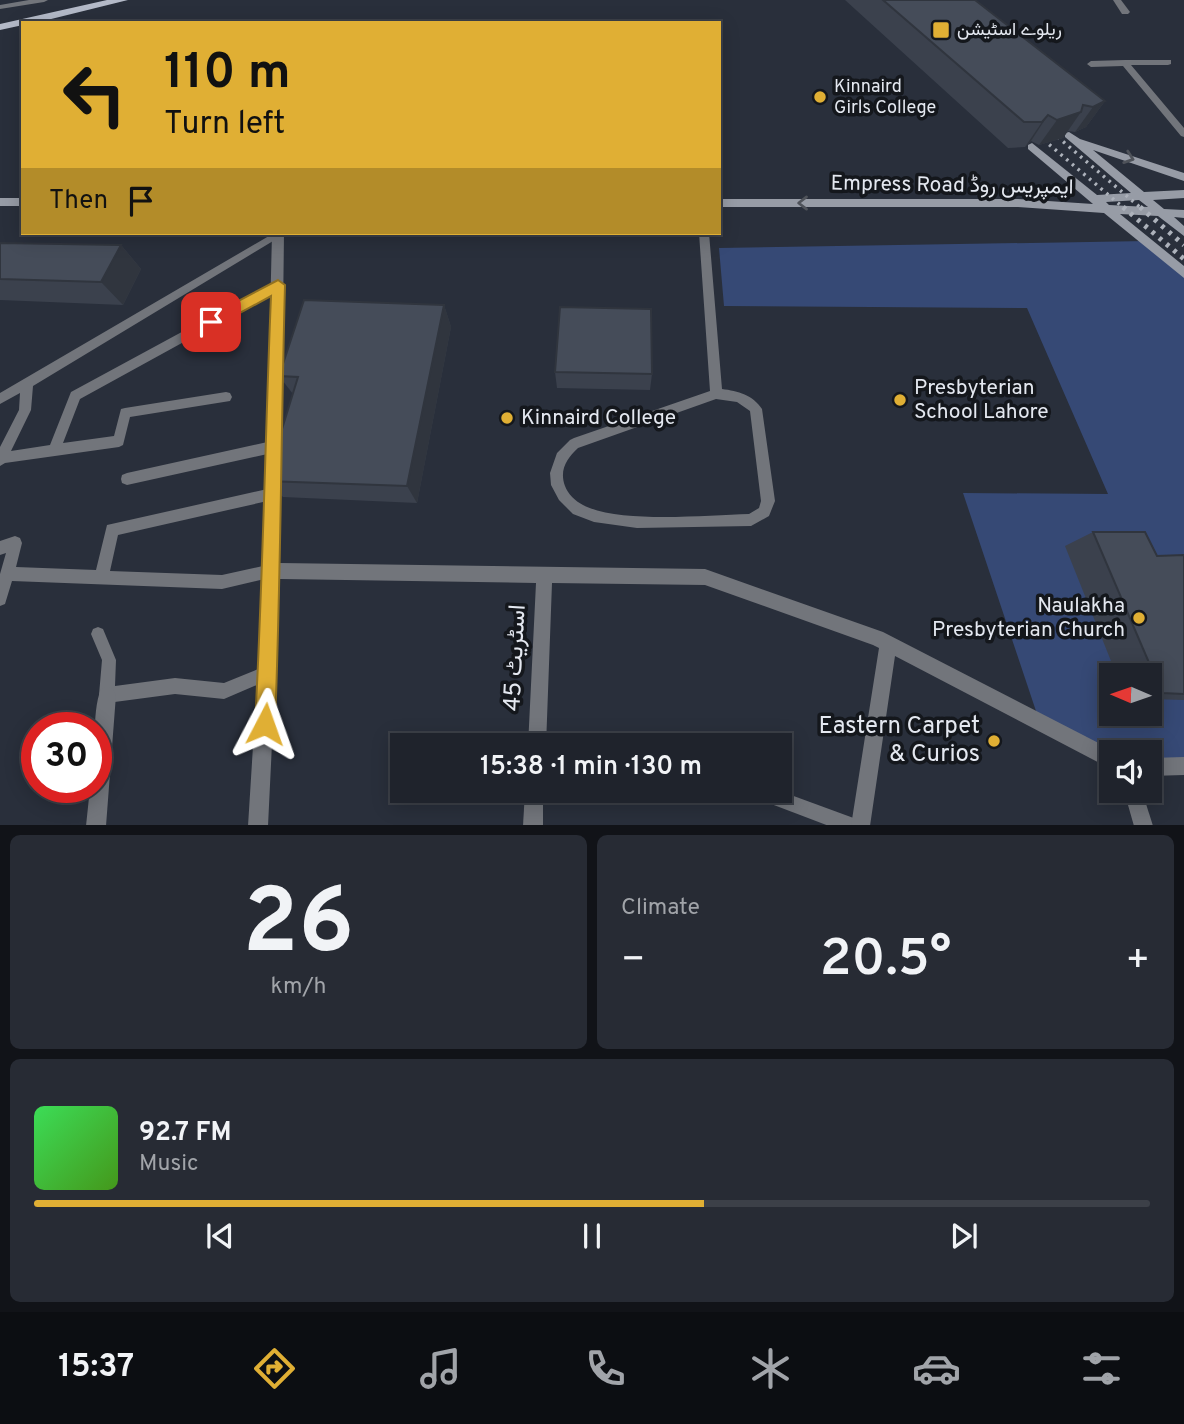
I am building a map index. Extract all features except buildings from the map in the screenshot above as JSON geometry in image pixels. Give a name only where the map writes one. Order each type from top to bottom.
[{"type":"main road","points":[[35,21],[122,0]]},
{"type":"main road","points":[[2,29],[21,24]]},
{"type":"main road","points":[[1184,177],[1072,137],[1184,232]]},
{"type":"main road","points":[[1032,147],[1184,273]]},
{"type":"main road","name":"Empress Road ایمپریس روڈ","points":[[1094,199],[1184,194]]},
{"type":"main road","points":[[0,202],[21,202]]},
{"type":"main road","name":"Empress Road ایمپریس روڈ","points":[[721,203],[1018,203],[1184,214]]},
{"type":"street","points":[[1117,0],[1125,12]]},
{"type":"street","points":[[258,825],[272,571],[272,447],[278,235]]},
{"type":"street","points":[[272,571],[705,577],[888,643],[1099,754]]},
{"type":"street","name":"اسٹریٹ 45","points":[[537,733],[544,574]]},
{"type":"street","points":[[860,825],[888,643]]},
{"type":"street","points":[[96,825],[107,695]]},
{"type":"street","points":[[1162,767],[1184,766]]},
{"type":"street","points":[[533,825],[534,803]]},
{"type":"street","points":[[1137,803],[1144,825]]},
{"type":"lane","points":[[0,7],[44,0]]},
{"type":"lane","points":[[1091,64],[1168,62]]},
{"type":"lane","points":[[1125,64],[1184,134]]},
{"type":"lane","points":[[0,399],[276,235]]},
{"type":"lane","points":[[704,235],[716,394]]},
{"type":"lane","points":[[55,449],[75,396],[278,285]]},
{"type":"lane","points":[[0,459],[25,410],[27,384]]},
{"type":"lane","points":[[716,394],[737,395],[748,400],[756,409],[768,501],[764,512],[751,520],[622,521],[579,511],[563,498],[556,478],[560,456],[574,444],[716,394]]},
{"type":"lane","points":[[0,459],[119,441],[125,413],[226,397]]},
{"type":"lane","points":[[127,480],[272,447]]},
{"type":"lane","points":[[102,578],[112,530],[272,494]]},
{"type":"lane","points":[[0,548],[15,543],[0,599]]},
{"type":"lane","points":[[6,574],[222,582],[272,571]]},
{"type":"lane","points":[[98,634],[109,660],[107,695],[175,686],[224,691],[268,673]]},
{"type":"lane","points":[[792,803],[853,825]]},
{"type":"shaded area","name":"Naulakha Presbyterian Church","points":[[1147,241],[1184,273],[1184,766],[1162,767],[1162,740],[1099,740],[1099,754],[1040,723],[963,493],[1108,494],[1027,308],[724,306],[719,248]]},
{"type":"railway","points":[[1046,127],[1142,209]]},
{"type":"railway","points":[[1032,130],[1125,209]]},
{"type":"railway","points":[[1123,207],[1184,259]]},
{"type":"railway","points":[[1140,207],[1184,245]]},
{"type":"place","name":"ریلوے اسٹیشن","points":[[941,30]]},
{"type":"place","name":"Kinnaird Girls College","points":[[820,97]]},
{"type":"place","name":"Presbyterian School Lahore","points":[[900,400]]},
{"type":"place","name":"Kinnaird College","points":[[507,418]]},
{"type":"place","name":"Naulakha Presbyterian Church","points":[[1139,618]]},
{"type":"place","name":"Eastern Carpet & Curios","points":[[994,741]]},
{"type":"route","points":[[211,322],[278,285],[272,470],[272,571],[265,724]]}]
